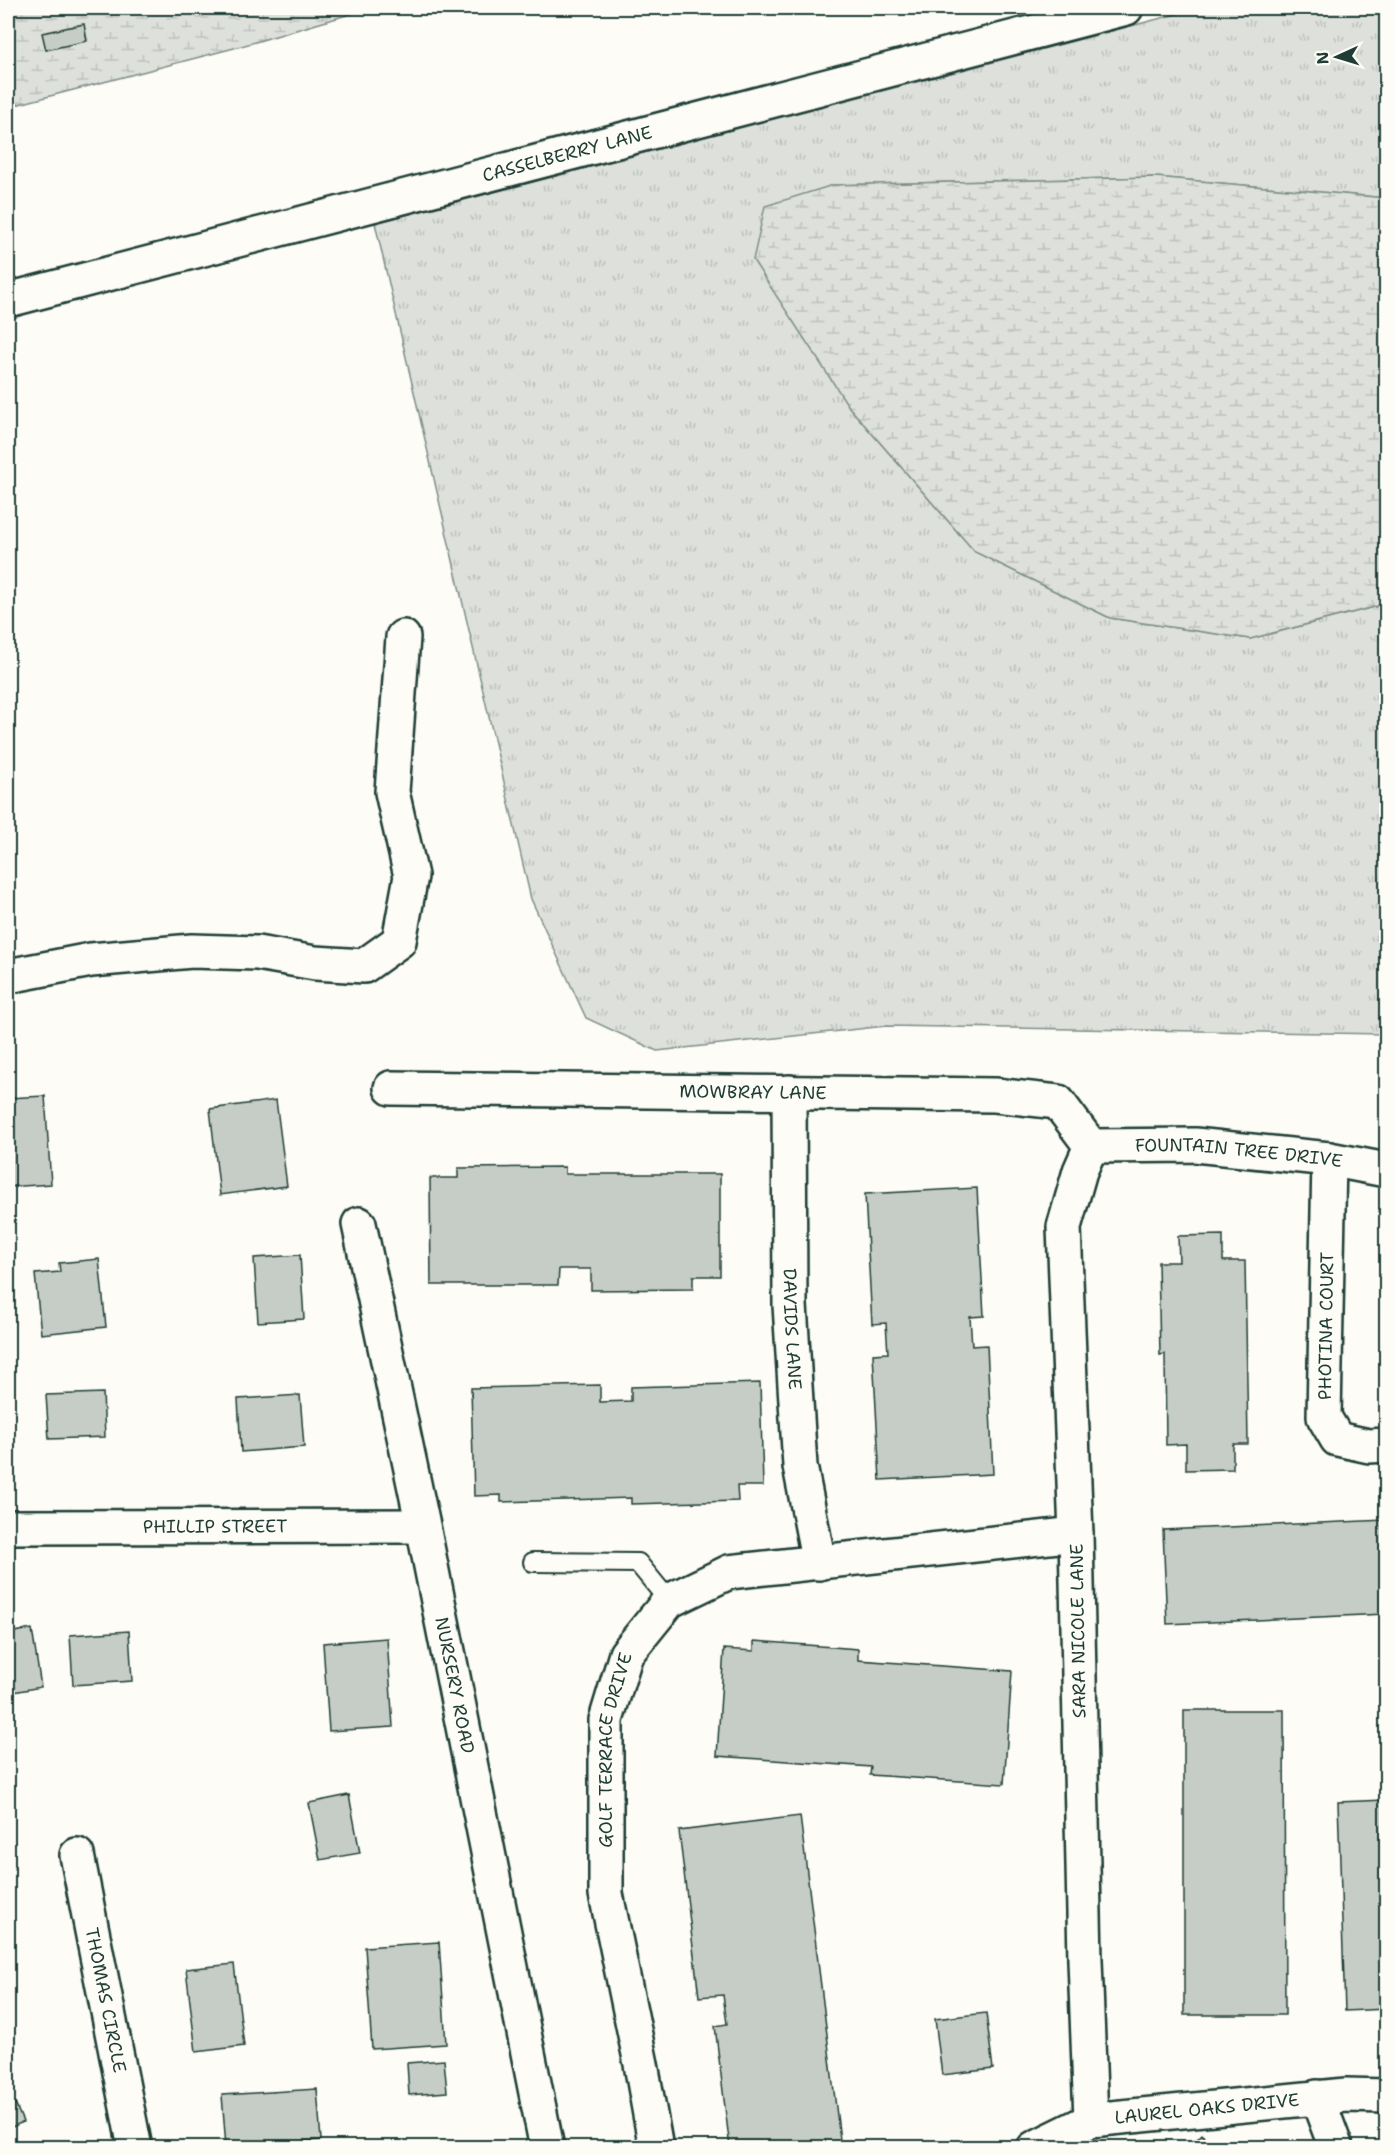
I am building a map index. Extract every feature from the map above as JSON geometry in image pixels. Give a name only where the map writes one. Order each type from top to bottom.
[{"type":"street","name":"CASSELBERRY LANE","points":[[8,300],[1126,8]]},
{"type":"street","points":[[8,976],[91,960],[192,951],[256,953],[315,963],[364,966],[399,941],[411,876],[392,792],[403,637]]},
{"type":"street","name":"MOWBRAY LANE","points":[[391,1088],[995,1095],[1058,1102],[1091,1146]]},
{"type":"street","name":"DAVIDS LANE","points":[[789,1092],[790,1305],[800,1466],[819,1563]]},
{"type":"street","name":"FOUNTAIN TREE DRIVE","points":[[1091,1146],[1195,1145],[1329,1159],[1386,1170]]},
{"type":"street","name":"SARA NICOLE LANE","points":[[1091,1146],[1080,1171],[1064,1227],[1076,1534],[1085,1960],[1091,2120]]},
{"type":"street","name":"PHOTINA COURT","points":[[1329,1159],[1324,1416],[1337,1438],[1368,1446],[1386,1445]]},
{"type":"street","name":"NURSERY ROAD","points":[[359,1224],[423,1526],[547,2148]]},
{"type":"street","name":"PHILLIP STREET","points":[[8,1527],[423,1526]]},
{"type":"street","name":"GOLF TERRACE DRIVE","points":[[656,2148],[606,1894],[606,1720],[626,1654],[669,1601],[729,1572],[1076,1534]]},
{"type":"street","name":"THOMAS CIRCLE","points":[[77,1855],[135,2148]]},
{"type":"street","name":"LAUREL OAKS DRIVE","points":[[1034,2148],[1091,2120],[1317,2097],[1386,2096]]},
{"type":"street","points":[[1317,2097],[1335,2148]]},
{"type":"lane","points":[[533,1562],[638,1563],[669,1601]]},
{"type":"green space","points":[[8,8],[371,8],[238,47],[8,107]]},
{"type":"green space","points":[[1200,8],[1386,8],[1386,198],[1155,177],[833,185],[849,407],[975,552],[1110,618],[1250,639],[1386,602],[1386,1034],[886,1026],[657,1051],[586,1018],[531,899],[375,223]]},
{"type":"green space","points":[[1155,177],[1386,198],[1386,602],[1250,639],[1110,618],[975,552],[849,407],[753,260],[765,206],[833,185]]},
{"type":"building","points":[[84,24],[87,41],[46,50],[42,33]]},
{"type":"building","points":[[45,1096],[51,1184],[8,1187],[8,1098]]},
{"type":"building","points":[[276,1100],[287,1186],[220,1195],[210,1109]]},
{"type":"building","points":[[565,1167],[565,1174],[720,1174],[720,1276],[693,1276],[693,1289],[591,1290],[591,1269],[559,1269],[558,1285],[431,1285],[430,1178],[458,1178],[458,1168]]},
{"type":"building","points":[[977,1188],[984,1316],[970,1317],[972,1346],[987,1345],[993,1474],[880,1480],[873,1354],[888,1353],[886,1323],[872,1324],[865,1194]]},
{"type":"building","points":[[1223,1235],[1223,1261],[1245,1261],[1248,1444],[1233,1444],[1233,1469],[1186,1470],[1186,1444],[1166,1445],[1165,1354],[1160,1355],[1158,1262],[1179,1262],[1178,1236]]},
{"type":"building","points":[[300,1255],[304,1319],[258,1322],[254,1258]]},
{"type":"building","points":[[99,1259],[106,1327],[41,1334],[35,1274],[60,1272],[59,1263]]},
{"type":"building","points":[[760,1383],[763,1486],[737,1486],[738,1501],[631,1504],[631,1498],[501,1502],[501,1495],[474,1496],[471,1388],[600,1385],[600,1402],[631,1401],[631,1387]]},
{"type":"building","points":[[103,1393],[105,1437],[49,1439],[46,1395]]},
{"type":"building","points":[[300,1395],[304,1447],[241,1452],[238,1399]]},
{"type":"building","points":[[1386,1520],[1386,1614],[1167,1624],[1163,1530]]},
{"type":"building","points":[[32,1629],[41,1687],[8,1693],[8,1633]]},
{"type":"building","points":[[129,1631],[132,1681],[73,1685],[70,1635]]},
{"type":"building","points":[[387,1638],[393,1727],[329,1731],[323,1643]]},
{"type":"building","points":[[754,1641],[858,1649],[858,1660],[1012,1671],[1004,1784],[870,1775],[871,1767],[717,1756],[724,1649],[754,1651]]},
{"type":"building","points":[[1184,1710],[1284,1710],[1285,2015],[1184,2015]]},
{"type":"building","points":[[349,1795],[360,1853],[320,1860],[309,1803]]},
{"type":"building","points":[[1386,1800],[1386,2009],[1345,2011],[1338,1802]]},
{"type":"building","points":[[800,1816],[841,2148],[730,2148],[715,2026],[727,2024],[723,1995],[699,1997],[679,1831]]},
{"type":"building","points":[[439,1942],[446,2044],[372,2049],[365,1947]]},
{"type":"building","points":[[234,1964],[244,2046],[196,2052],[186,1969]]},
{"type":"building","points":[[986,2013],[993,2069],[942,2075],[935,2019]]},
{"type":"building","points":[[444,2060],[447,2092],[409,2095],[407,2063]]},
{"type":"building","points":[[8,2087],[23,2122],[8,2129]]},
{"type":"building","points":[[317,2089],[321,2140],[226,2147],[222,2095]]},
{"type":"building","points":[[1202,2134],[1214,2148],[1188,2148]]}]
